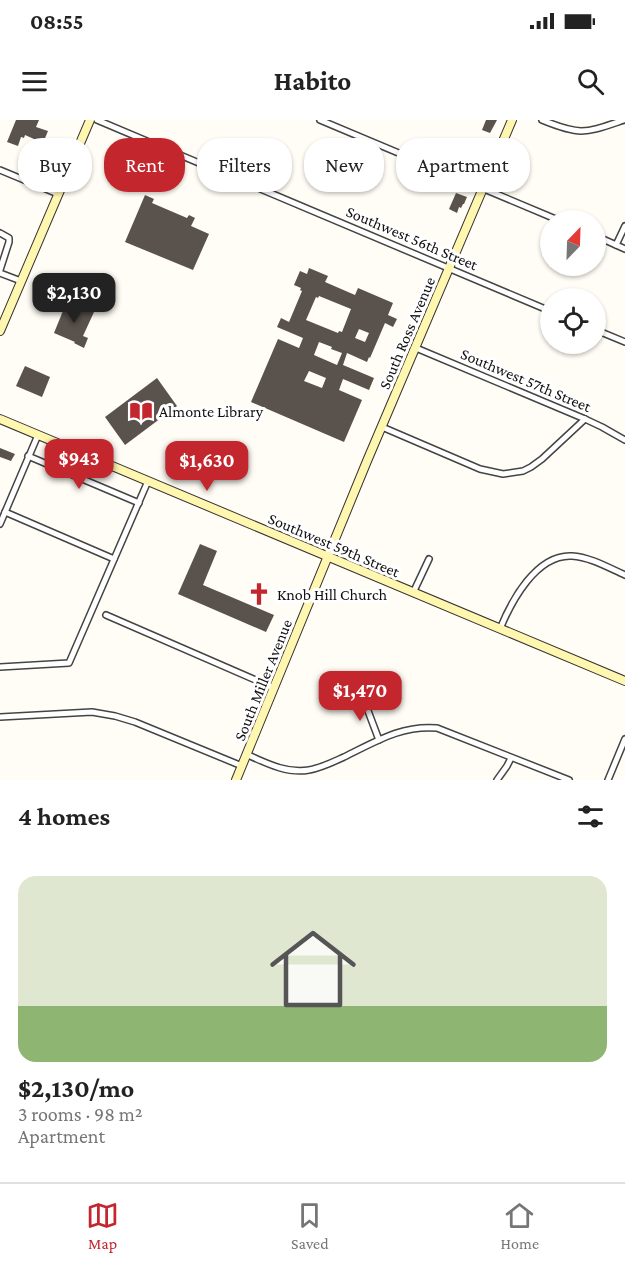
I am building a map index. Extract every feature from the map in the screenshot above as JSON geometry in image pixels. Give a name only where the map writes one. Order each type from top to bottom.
[{"type":"main road","points":[[0,331],[90,120]]},
{"type":"main road","name":"South Ross Avenue","points":[[504,138],[512,120]]},
{"type":"main road","name":"South Ross Avenue","points":[[328,557],[482,192]]},
{"type":"main road","name":"Southwest 59th Street","points":[[0,419],[625,681]]},
{"type":"main road","name":"South Miller Avenue","points":[[236,780],[328,557]]},
{"type":"street","name":"Southwest 56th Street","points":[[97,120],[540,307]]},
{"type":"street","points":[[320,120],[396,152]]},
{"type":"street","points":[[542,120],[570,131],[580,132],[624,120]]},
{"type":"street","points":[[0,170],[58,194]]},
{"type":"street","points":[[490,192],[540,213]]},
{"type":"street","points":[[616,245],[625,226]]},
{"type":"street","points":[[0,233],[9,238],[9,242],[0,271],[21,281]]},
{"type":"street","points":[[606,241],[625,249]]},
{"type":"street","points":[[606,334],[625,342]]},
{"type":"street","name":"Southwest 57th Street","points":[[416,348],[585,419],[625,440]]},
{"type":"street","points":[[382,427],[480,469],[502,474],[523,471],[531,467],[585,419]]},
{"type":"street","points":[[0,524],[38,435]]},
{"type":"street","points":[[28,456],[139,503]]},
{"type":"street","points":[[0,668],[69,663],[148,481]]},
{"type":"street","points":[[5,512],[114,559]]},
{"type":"street","points":[[500,629],[514,598],[523,586],[540,569],[558,557],[568,555],[579,557],[625,575]]},
{"type":"street","points":[[413,593],[429,558]]},
{"type":"street","points":[[106,615],[274,687]]},
{"type":"street","points":[[362,696],[379,740]]},
{"type":"street","points":[[0,717],[92,712],[116,716],[242,766]]},
{"type":"street","points":[[246,754],[272,766],[308,771],[327,765],[397,732],[423,727],[436,728],[569,780]]},
{"type":"street","points":[[608,780],[625,739]]},
{"type":"street","points":[[497,780],[511,758]]},
{"type":"building","points":[[16,120],[39,120],[36,127],[48,131],[45,138],[32,138],[25,135],[24,138],[18,138],[18,146],[7,142]]},
{"type":"building","points":[[486,120],[497,120],[490,133],[482,130]]},
{"type":"building","points":[[456,193],[467,197],[457,213],[449,209]]},
{"type":"building","points":[[145,195],[154,199],[152,203],[187,218],[189,215],[195,218],[191,226],[209,234],[193,270],[125,242]]},
{"type":"building","points":[[309,268],[328,276],[325,282],[355,295],[358,288],[393,303],[388,315],[397,319],[393,327],[385,323],[367,362],[347,353],[343,365],[374,378],[369,390],[343,379],[339,390],[362,400],[344,442],[251,402],[278,339],[299,348],[303,338],[277,327],[281,318],[289,322],[302,291],[294,285],[300,271],[307,274]],"holes":[[[319,296],[351,309],[342,332],[338,333],[306,320],[316,297]],[[359,329],[369,333],[365,342],[355,338]],[[319,342],[342,353],[337,365],[314,355]],[[309,371],[326,378],[322,388],[304,381]]]},
{"type":"building","points":[[67,301],[94,312],[83,336],[88,338],[84,348],[54,333]]},
{"type":"building","points":[[25,366],[50,377],[42,397],[16,386]]},
{"type":"building","name":"Almonte Library","points":[[157,378],[177,406],[125,445],[105,417]]},
{"type":"building","points":[[233,445],[247,451],[236,476],[207,464],[211,455],[226,461]]},
{"type":"building","points":[[0,448],[15,454],[11,461],[0,457]]},
{"type":"building","points":[[200,544],[217,551],[203,585],[274,615],[266,632],[178,594]]},
{"type":"place","name":"Almonte Library","points":[[141,411]]},
{"type":"place","name":"Knob Hill Church","points":[[259,594]]}]
